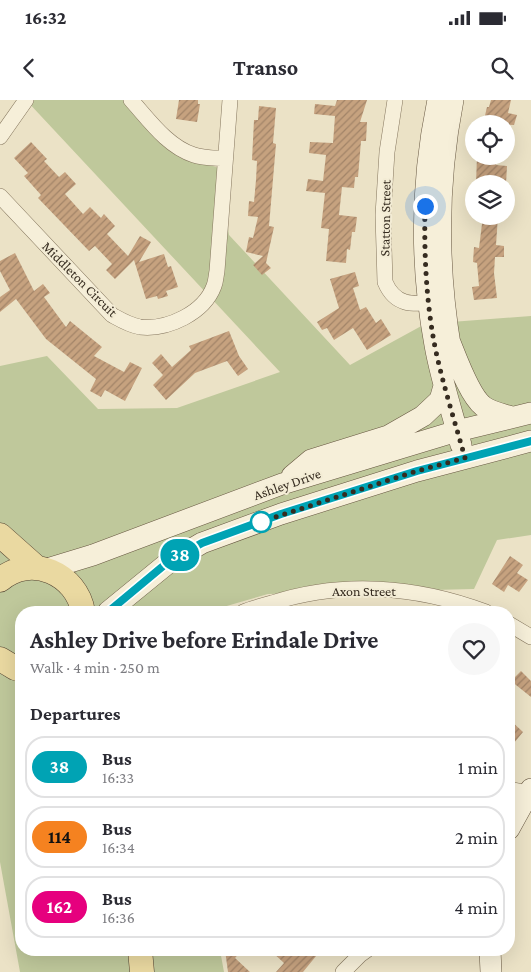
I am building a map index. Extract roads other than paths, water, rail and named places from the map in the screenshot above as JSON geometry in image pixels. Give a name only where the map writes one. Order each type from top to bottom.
[{"type":"main road","points":[[438,100],[432,129],[425,187],[424,245],[436,302],[449,340],[474,396],[490,410],[521,415]]},
{"type":"main road","points":[[454,100],[447,130],[441,189],[435,346],[444,386],[464,429]]},
{"type":"main road","points":[[449,340],[464,429],[472,457]]},
{"type":"main road","points":[[377,448],[388,436],[423,416],[440,400],[444,386]]},
{"type":"main road","points":[[377,448],[521,415]]},
{"type":"main road","name":"Ashley Drive","points":[[115,606],[168,562],[202,543],[281,514],[387,480],[531,441]]},
{"type":"main road","name":"Ashley Drive","points":[[42,568],[93,555],[282,484],[345,457],[377,448]]},
{"type":"main road","points":[[0,535],[42,568],[61,576],[73,588],[82,606]]},
{"type":"main road","points":[[0,580],[18,570],[42,568]]},
{"type":"main road","points":[[515,811],[522,790]]},
{"type":"main road","points":[[490,956],[491,972]]},
{"type":"street","points":[[0,137],[26,100]]},
{"type":"street","points":[[131,100],[180,150],[196,156],[225,159]]},
{"type":"street","name":"Middleton Circuit","points":[[0,196],[112,315],[125,323],[141,327],[158,326],[186,317],[206,300],[214,286],[217,271],[230,100]]},
{"type":"street","name":"Statton Street","points":[[395,100],[387,152],[383,215],[385,282],[389,291],[396,298],[405,302],[416,304],[436,302]]},
{"type":"street","name":"Axon Street","points":[[263,606],[304,594],[343,589],[383,588],[422,593],[470,606]]},
{"type":"street","points":[[515,628],[531,637]]},
{"type":"street","points":[[342,972],[359,956]]}]
